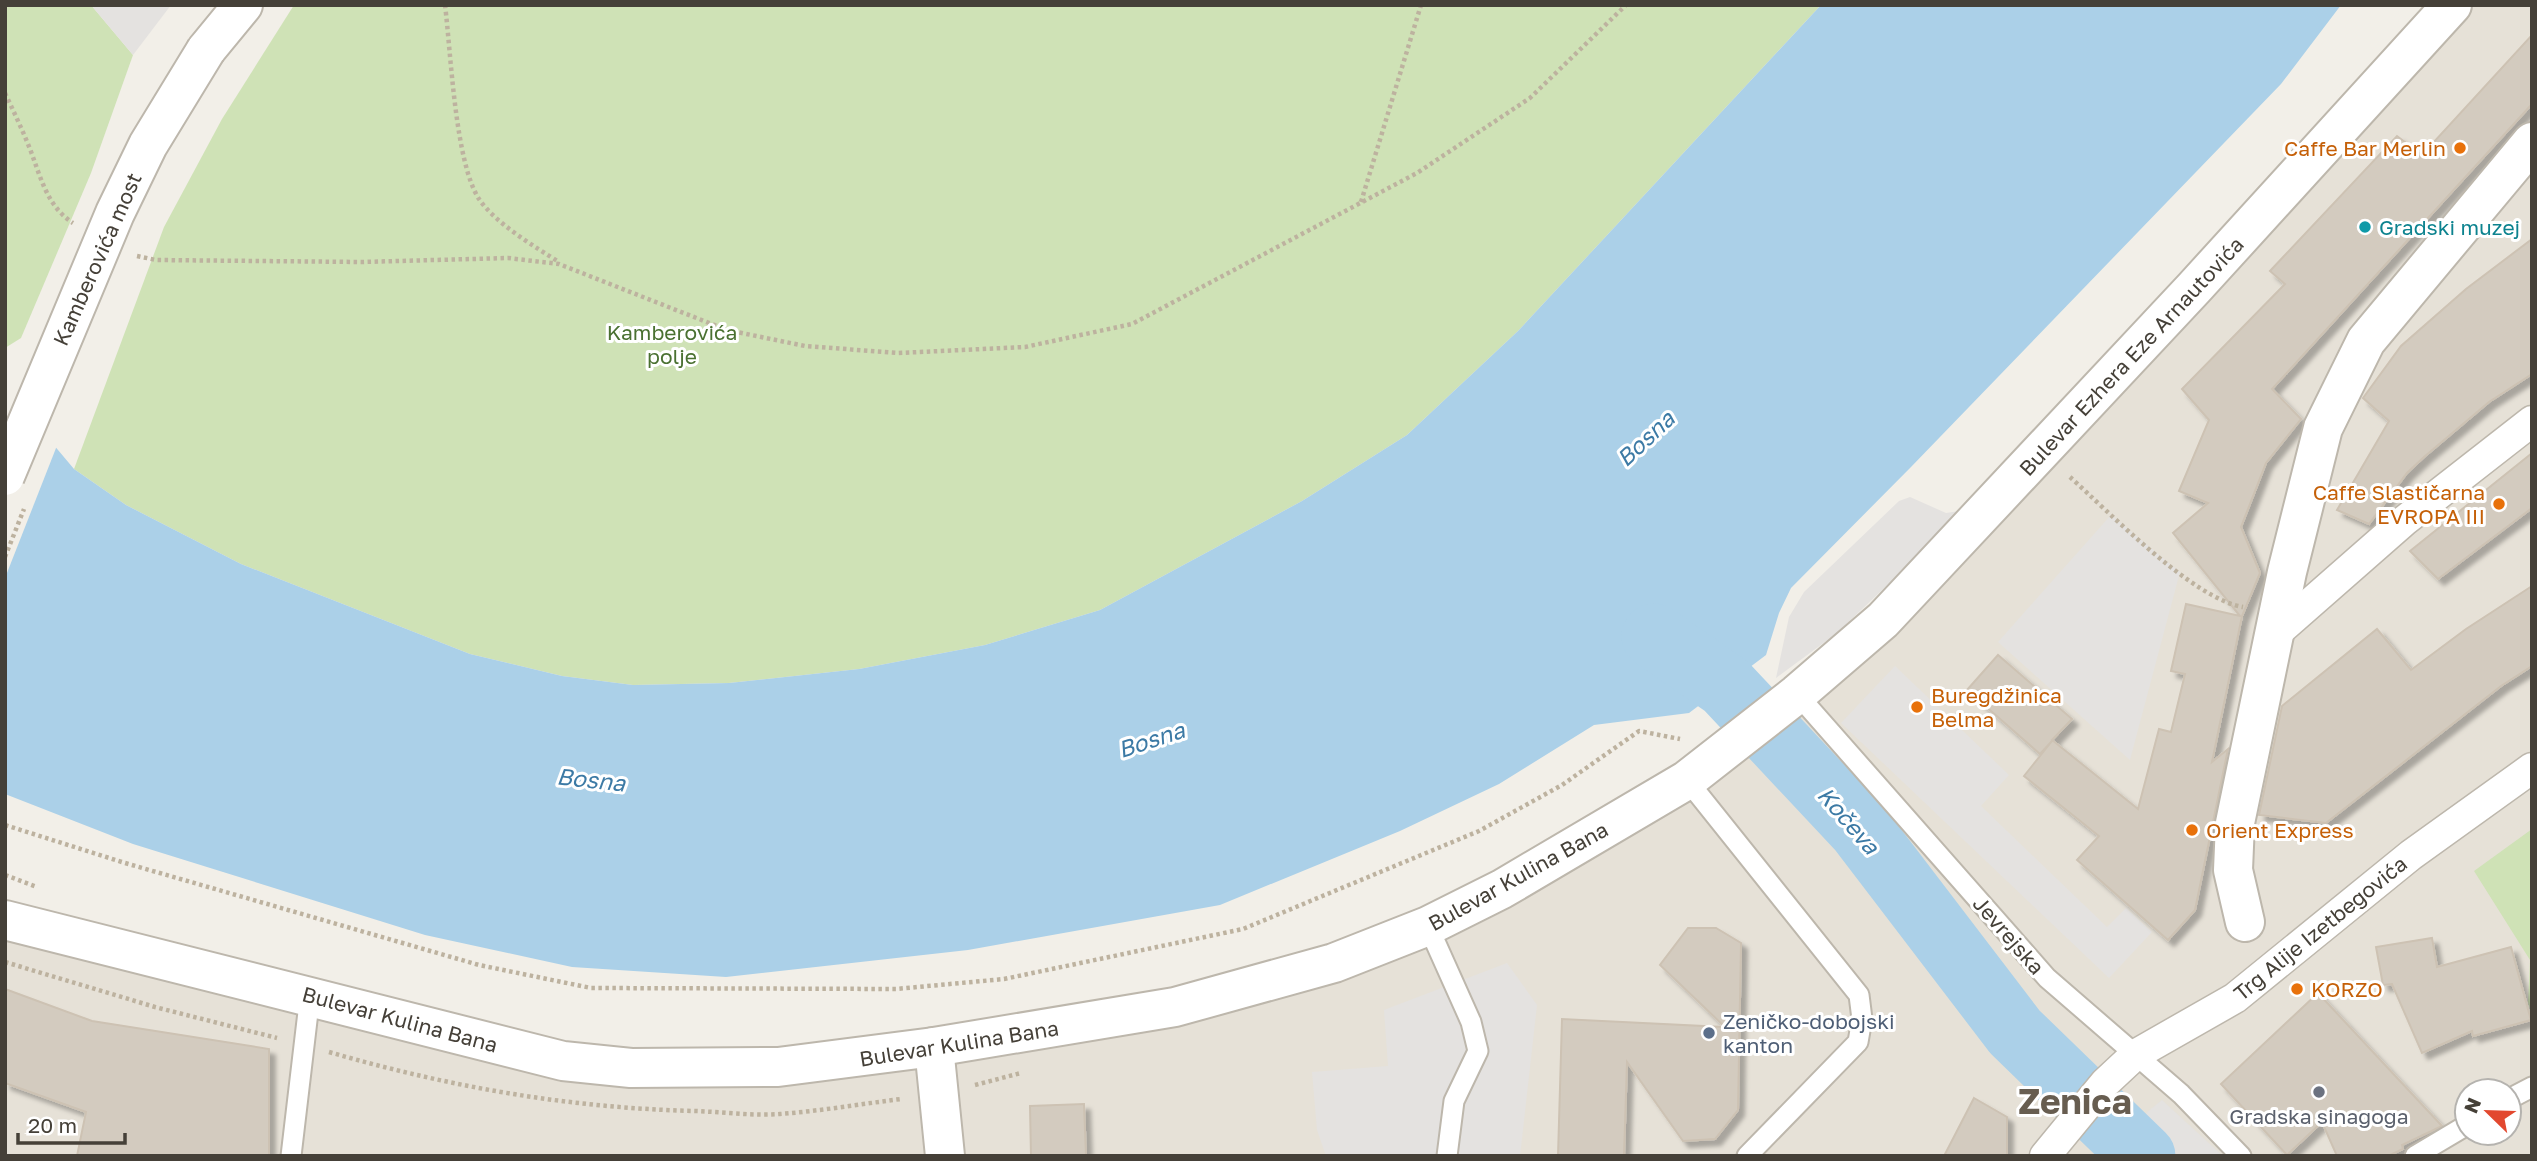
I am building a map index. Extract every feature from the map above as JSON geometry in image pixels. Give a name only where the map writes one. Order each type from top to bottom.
[{"type":"street","name":"Kamberovića most","points":[[5,476],[115,213],[148,145],[206,50],[243,5]]},
{"type":"street","name":"Bulevar Ezhera Eze Arnautovića","points":[[1797,694],[1883,620],[1984,515],[2452,5]]},
{"type":"street","points":[[2245,922],[2233,870],[2235,823],[2307,481],[2323,428],[2366,341],[2532,142]]},
{"type":"street","points":[[2276,624],[2532,421]]},
{"type":"street","name":"Bulevar Kulina Bana","points":[[5,920],[563,1061],[631,1068],[778,1067],[934,1047],[1175,1007],[1334,963],[1428,926],[1502,889],[1797,694]]},
{"type":"street","name":"Trg Alije Izetbegovića","points":[[2050,1147],[2105,1083],[2135,1055],[2235,998],[2411,855],[2532,768]]},
{"type":"street","name":"Bulevar Kulina Bana","points":[[5,910],[55,931]]},
{"type":"street","points":[[934,1047],[945,1156]]},
{"type":"lane","name":"Jevrejska","points":[[1797,694],[2047,978],[2180,1094],[2241,1156]]},
{"type":"lane","points":[[1689,764],[1858,995],[1862,1020],[1858,1042],[1747,1156]]},
{"type":"lane","points":[[1428,926],[1471,1022],[1478,1051],[1454,1101],[1447,1156]]},
{"type":"lane","points":[[291,1156],[310,995]]},
{"type":"lane","points":[[2415,1156],[2453,1133]]},
{"type":"path","points":[[445,5],[465,169],[480,201],[522,239],[565,266],[727,330],[806,346],[898,353],[1025,347],[1132,324],[1418,173],[1530,98],[1626,5]]},
{"type":"path","points":[[1360,203],[1422,5]]},
{"type":"path","points":[[5,93],[29,146],[40,182],[61,215],[83,230]]},
{"type":"path","points":[[132,254],[156,260],[184,261],[362,262],[508,258],[565,266]]},
{"type":"path","points":[[2070,477],[2180,572],[2225,604],[2276,624]]},
{"type":"path","points":[[5,825],[125,863],[479,965],[591,988],[896,989],[1004,979],[1243,929],[1479,831],[1562,785],[1639,731],[1685,740],[1689,764]]},
{"type":"path","points":[[5,875],[43,889]]},
{"type":"shaded area","points":[[91,5],[171,5],[133,55]]},
{"type":"shaded area","points":[[2452,5],[2532,5],[2532,1156],[5,1156],[5,910],[631,1068],[1175,1007],[1502,889],[1792,687]]},
{"type":"shaded area","points":[[1910,497],[1946,513],[1966,510],[1837,633],[1776,678],[1789,617],[1804,592],[1899,501]]},
{"type":"shaded area","points":[[2111,515],[2180,572],[2130,760],[1998,642]]},
{"type":"shaded area","points":[[1895,666],[2009,775],[1981,806],[2107,927],[2126,908],[2152,932],[2109,978],[1841,723]]},
{"type":"shaded area","points":[[1507,963],[1537,1005],[1520,1156],[1326,1156],[1317,1130],[1312,1072],[1388,1066],[1384,1010]]},
{"type":"shaded area","points":[[2162,1100],[2223,1156],[2171,1156],[2155,1140],[2146,1113]]},
{"type":"green space","points":[[5,5],[91,5],[133,55],[91,173],[21,338],[5,348]]},
{"type":"green space","name":"Kamberovića polje","points":[[294,5],[1821,5],[1518,331],[1407,435],[1302,501],[1100,610],[985,645],[859,669],[729,683],[633,685],[562,676],[470,654],[241,564],[126,505],[74,469],[164,227],[222,119]]},
{"type":"green space","points":[[2532,829],[2532,1015],[2528,1002],[2530,960],[2474,871]]},
{"type":"water","name":"Bosna","points":[[1821,5],[2341,5],[2281,84],[1791,588],[1779,613],[1766,655],[1689,713],[1594,725],[1499,784],[1400,831],[1220,905],[968,950],[726,977],[572,967],[425,935],[133,844],[5,794],[5,387],[74,469],[126,505],[241,564],[470,654],[562,676],[633,685],[729,683],[859,669],[985,645],[1100,610],[1302,501],[1407,435],[1518,331]]},
{"type":"pier","points":[[9,385],[58,443],[5,578],[5,394]]},
{"type":"building","points":[[2532,35],[2532,104],[2272,389],[2301,419],[2266,463],[2241,527],[2260,573],[2242,616],[2212,762],[2228,749],[2195,910],[2168,940],[2077,860],[2099,836],[2024,776],[2052,741],[2040,754],[1967,690],[1998,655],[2072,719],[2052,740],[2138,809],[2159,729],[2171,732],[2185,674],[2171,671],[2186,604],[2240,616],[2173,533],[2208,503],[2179,491],[2209,420],[2182,389],[2285,284],[2270,271],[2397,136],[2422,155]]},
{"type":"building","points":[[2532,239],[2532,374],[2489,402],[2424,457],[2407,473],[2369,524],[2337,510],[2389,421],[2363,398],[2401,346],[2466,289]]},
{"type":"building","points":[[2532,453],[2532,508],[2438,579],[2410,551]]},
{"type":"building","points":[[2532,586],[2532,666],[2501,686],[2326,823],[2259,815],[2282,706],[2377,629],[2411,670],[2466,629]]},
{"type":"building","points":[[1688,928],[1716,928],[1741,943],[1738,1110],[1715,1139],[1683,1141],[1627,1062],[1624,1156],[1558,1156],[1562,1019],[1725,1027],[1660,965]]},
{"type":"building","points":[[2432,938],[2437,967],[2511,947],[2531,1020],[2473,1036],[2472,1031],[2422,1053],[2392,984],[2383,985],[2376,947]]},
{"type":"building","points":[[5,989],[92,1021],[269,1049],[269,1156],[77,1156],[86,1112],[5,1083]]},
{"type":"building","points":[[2318,993],[2442,1126],[2402,1145],[2403,1149],[2388,1156],[2337,1156],[2322,1122],[2287,1155],[2221,1084]]},
{"type":"building","points":[[1974,1098],[2007,1117],[2007,1156],[1944,1156]]},
{"type":"building","points":[[1084,1104],[1086,1156],[1031,1156],[1030,1106]]},
{"type":"waterway","name":"Kočeva","points":[[1654,636],[1726,686],[1860,829],[2015,1032],[2143,1156]]},
{"type":"place","name":"Caffe Bar Merlin","points":[[2460,148]]},
{"type":"place","name":"Gradski muzej","points":[[2365,227]]},
{"type":"place","name":"Caffe Slastičarna EVROPA III","points":[[2499,504]]},
{"type":"place","name":"Buregdžinica Belma","points":[[1917,707]]},
{"type":"place","name":"Orient Express","points":[[2192,830]]},
{"type":"place","name":"KORZO","points":[[2297,989]]},
{"type":"place","name":"Zeničko-dobojski kanton","points":[[1709,1033]]},
{"type":"place","name":"Gradska sinagoga","points":[[2319,1092]]},
{"type":"district","name":"Zenica","points":[[2075,1101]]}]
